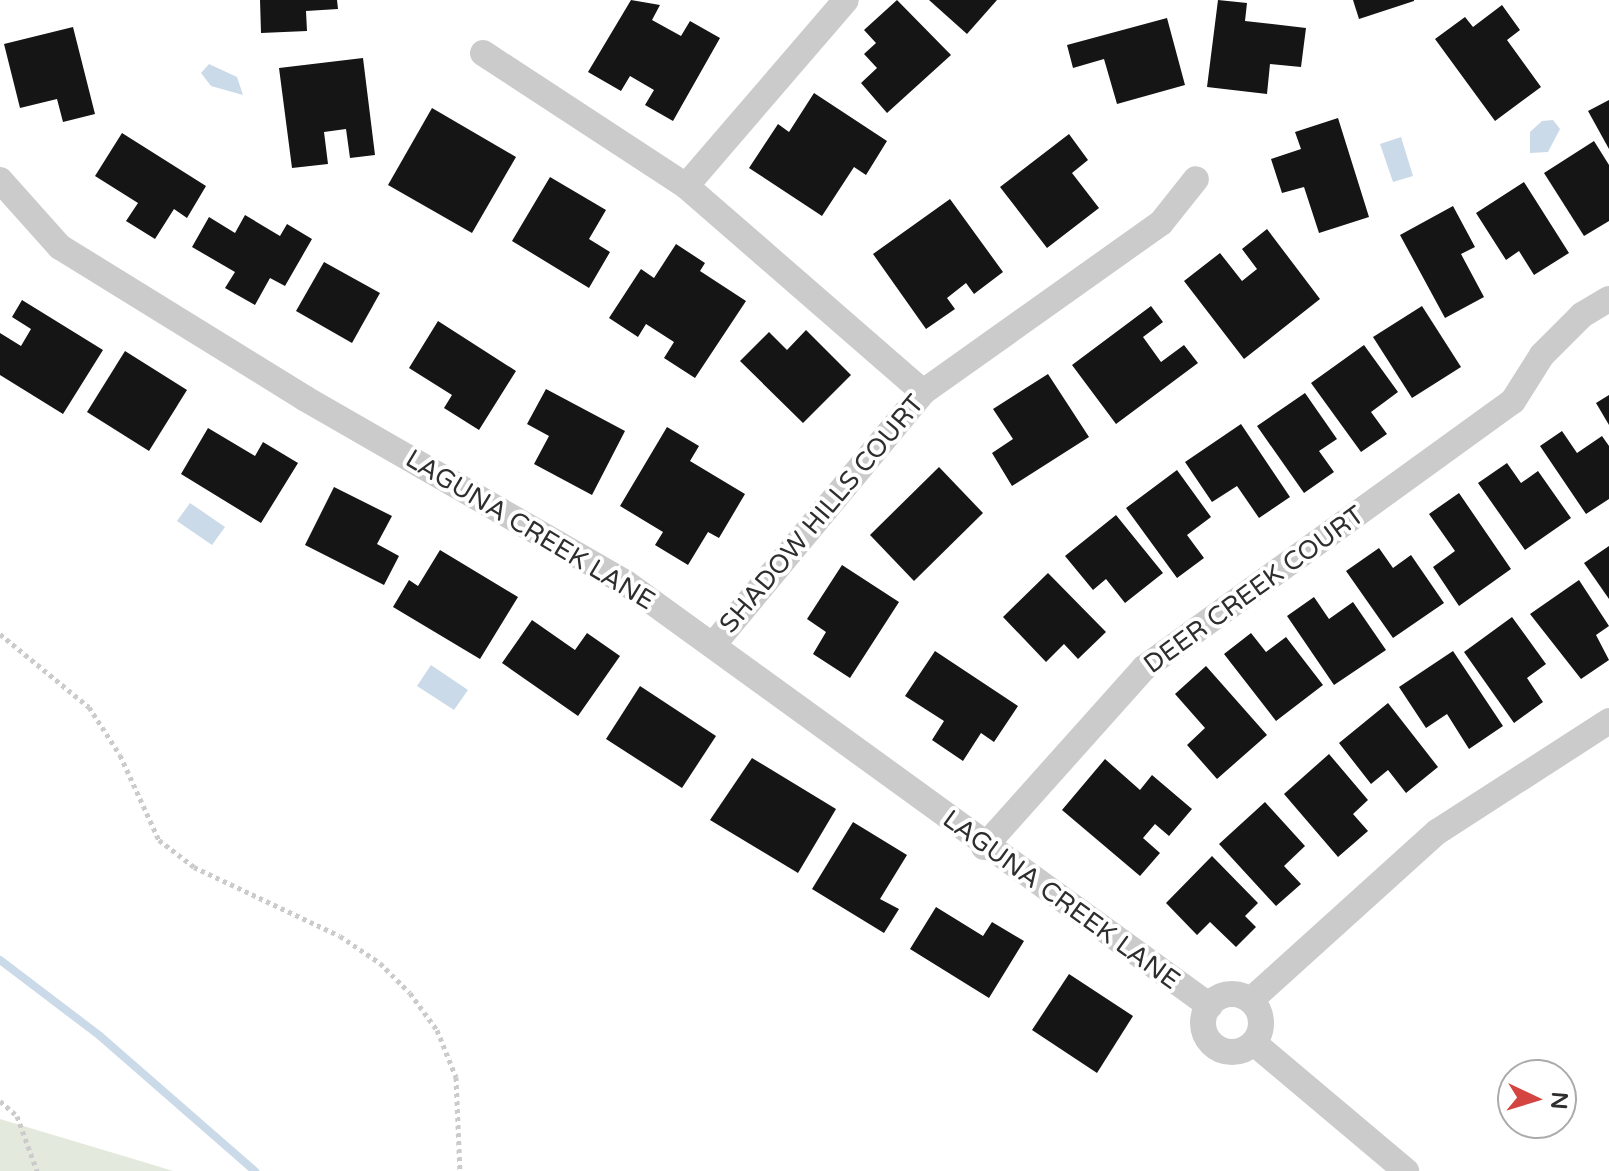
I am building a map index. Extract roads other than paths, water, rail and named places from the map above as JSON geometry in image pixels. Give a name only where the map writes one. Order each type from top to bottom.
[{"type":"street","points":[[686,186],[846,0]]},
{"type":"street","points":[[483,53],[686,186],[923,392]]},
{"type":"street","name":"SHADOW HILLS COURT","points":[[713,645],[923,392],[1161,223],[1196,179]]},
{"type":"street","name":"LAGUNA CREEK LANE","points":[[0,180],[60,247],[125,291],[600,567],[713,645],[984,847],[1210,1006]]},
{"type":"street","name":"DEER CREEK COURT","points":[[984,847],[1144,668],[1513,401],[1542,355],[1582,315],[1609,299]]},
{"type":"street","points":[[1251,1000],[1437,832],[1609,721]]},
{"type":"street","points":[[1229,994],[1251,1000],[1262,1018],[1254,1043],[1232,1053],[1213,1045],[1203,1026],[1210,1006],[1229,994]]},
{"type":"street","points":[[1254,1043],[1406,1171]]},
{"type":"water","points":[[209,64],[237,77],[243,95],[211,86],[201,73]]},
{"type":"water","points":[[1553,120],[1560,129],[1548,152],[1530,153],[1530,132],[1542,121]]},
{"type":"water","points":[[1401,137],[1413,176],[1393,182],[1380,144]]},
{"type":"water","points":[[190,503],[225,527],[212,545],[177,521]]},
{"type":"water","points":[[431,665],[468,690],[454,710],[417,686]]},
{"type":"waterway","points":[[0,960],[100,1036],[255,1171]]}]
